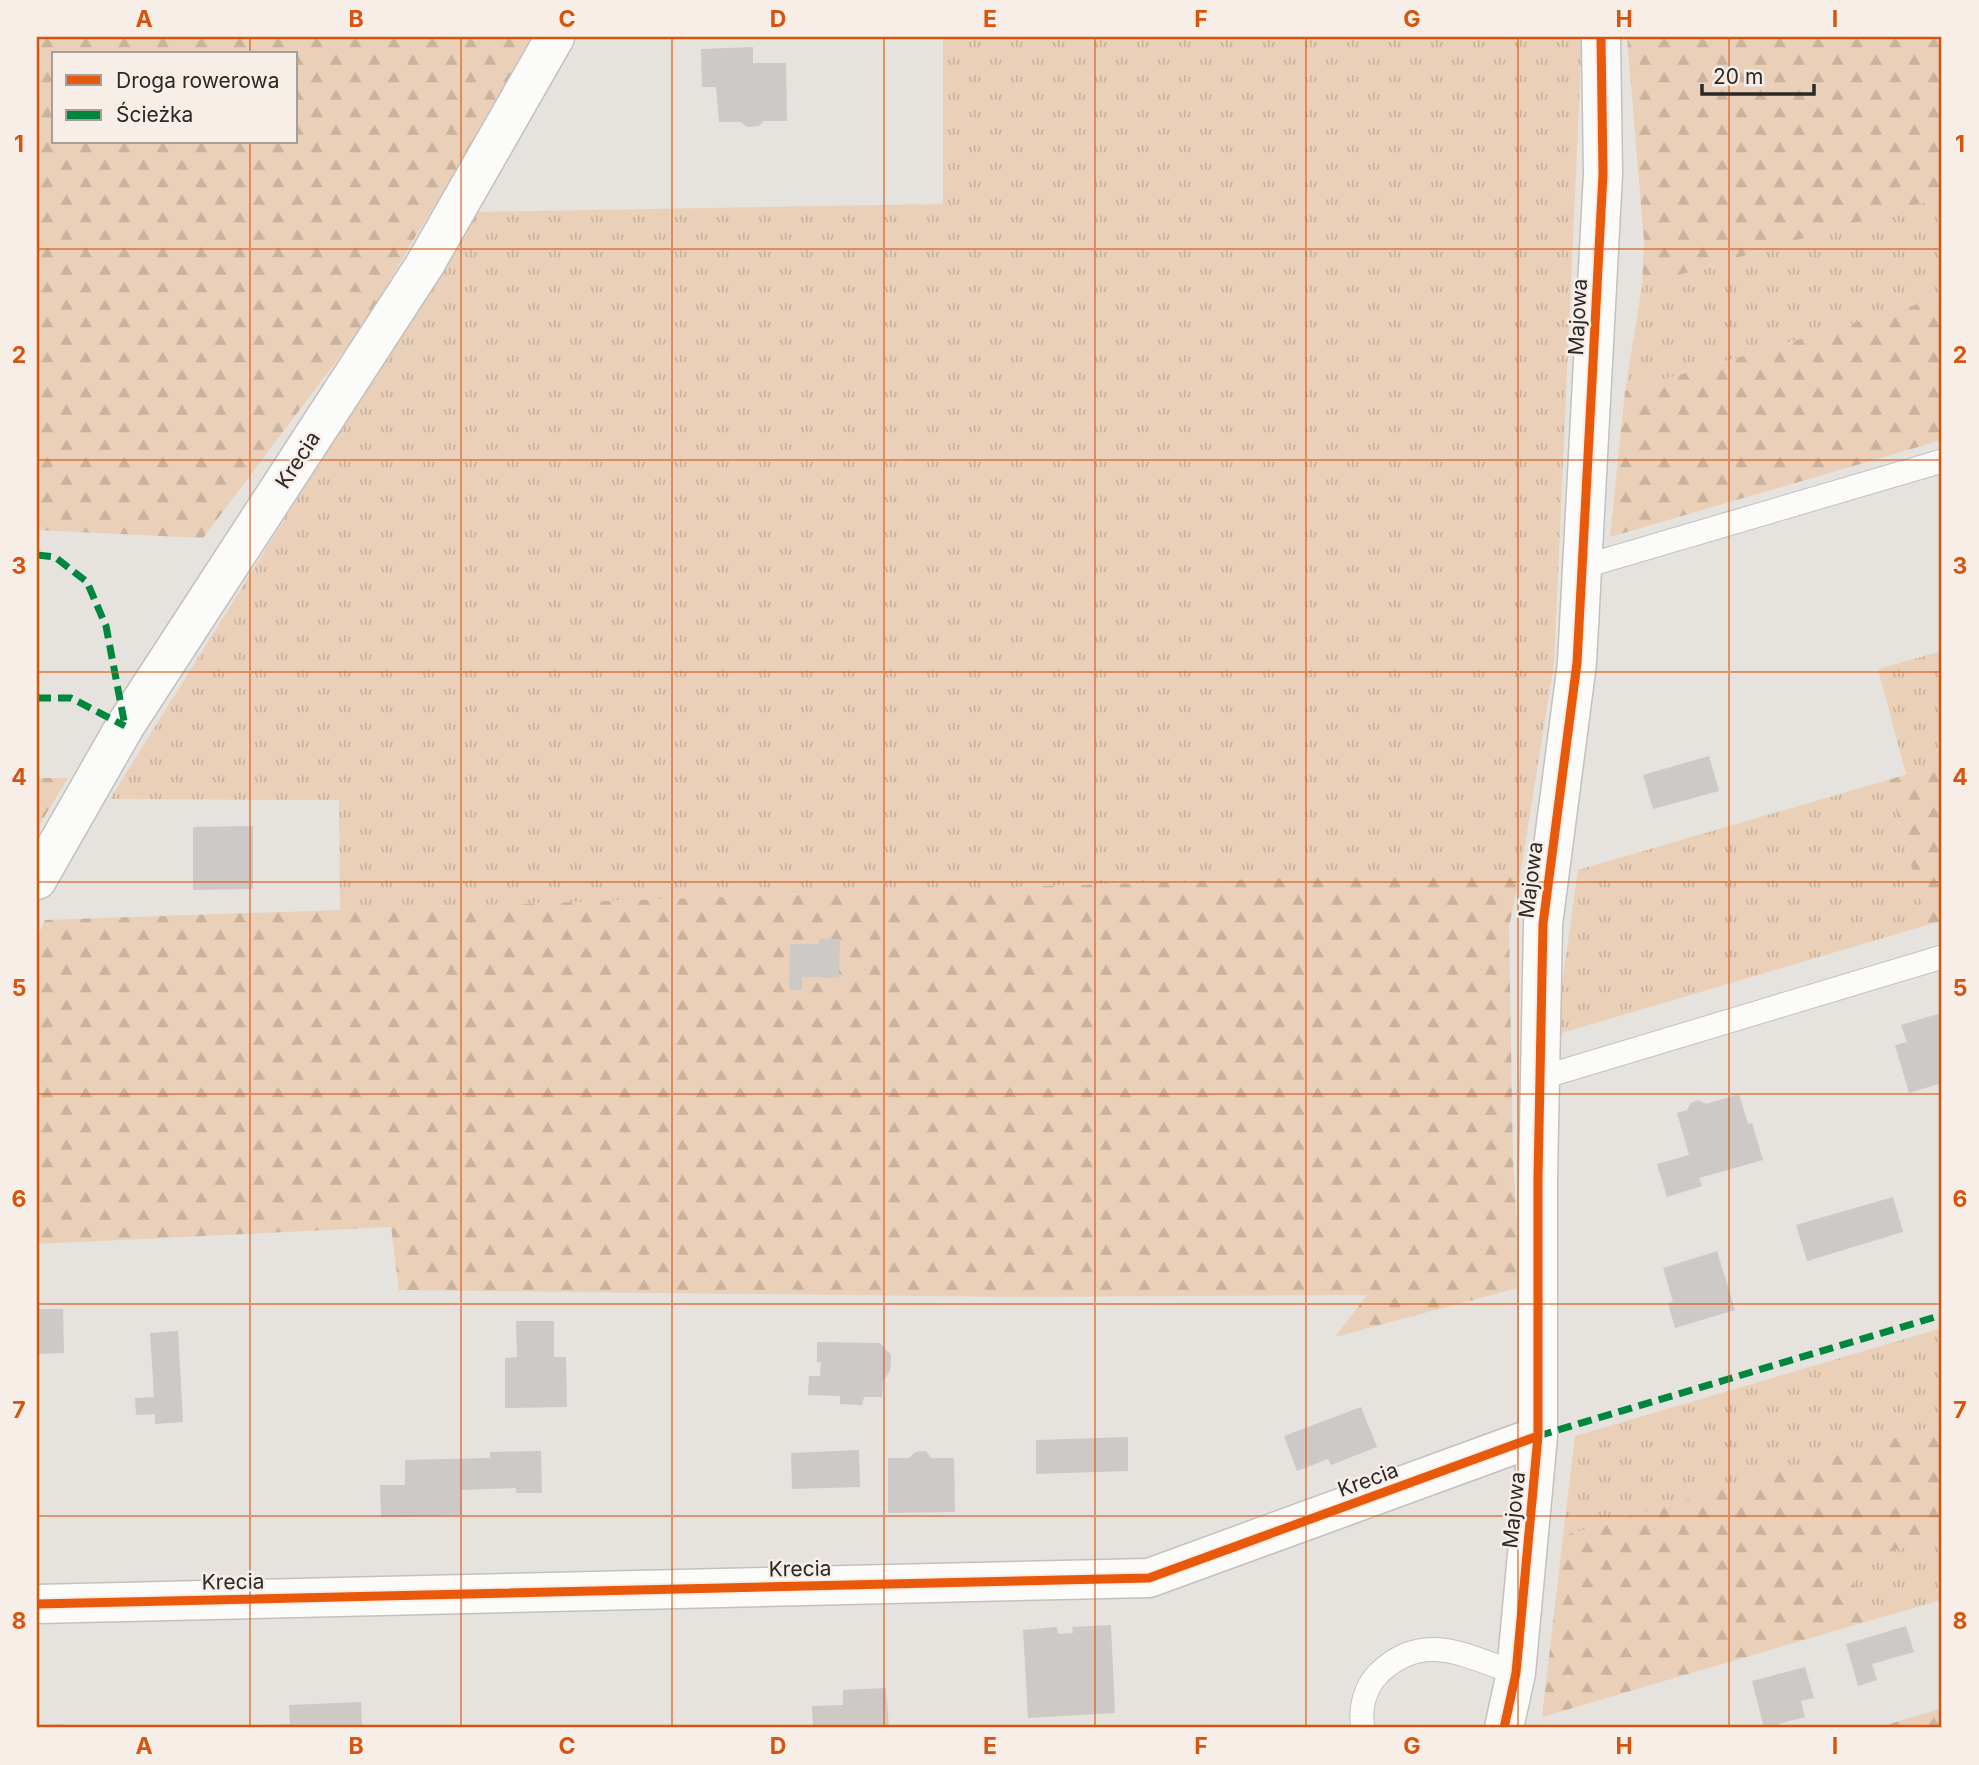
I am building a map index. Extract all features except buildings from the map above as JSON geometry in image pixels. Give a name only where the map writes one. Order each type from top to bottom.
[{"type":"street","name":"Krecia","points":[[37,880],[125,726],[424,266],[555,37]]},
{"type":"street","name":"Majowa","points":[[1504,1728],[1516,1673],[1538,1437],[1538,1178],[1543,924],[1577,663],[1603,174],[1601,37]]},
{"type":"street","name":"Krecia","points":[[37,1604],[1149,1578],[1538,1437]]},
{"type":"lane","points":[[1582,567],[1942,461]]},
{"type":"lane","points":[[1540,1078],[1942,957]]},
{"type":"lane","points":[[1363,1728],[1361,1719],[1364,1698],[1374,1678],[1392,1661],[1411,1651],[1427,1648],[1454,1652],[1516,1673]]},
{"type":"green space","points":[[37,37],[534,37],[517,74],[415,237],[365,323],[203,538],[37,530]]},
{"type":"green space","points":[[943,37],[1582,37],[1554,664],[1521,870],[340,910],[339,800],[110,799],[476,212],[943,204]]},
{"type":"green space","points":[[1627,37],[1942,37],[1942,197],[1642,286],[1644,241]]},
{"type":"green space","points":[[1942,197],[1942,297],[1625,391],[1642,286]]},
{"type":"green space","points":[[1942,297],[1942,440],[1610,537],[1625,391]]},
{"type":"green space","points":[[1942,651],[1942,763],[1906,774],[1878,669]]},
{"type":"green space","points":[[1942,763],[1942,921],[1927,925],[1888,780]]},
{"type":"green space","points":[[37,778],[68,778],[37,829]]},
{"type":"green space","points":[[1888,780],[1927,925],[1555,1035],[1578,870]]},
{"type":"green space","points":[[1521,870],[1509,927],[1513,1162],[1521,1287],[1335,1337],[1367,1295],[1016,1297],[399,1290],[391,1227],[37,1244],[37,937],[45,920]]},
{"type":"green space","points":[[1942,1328],[1942,1424],[1563,1536],[1575,1436]]},
{"type":"green space","points":[[1942,1424],[1942,1536],[1849,1564],[1865,1622],[1542,1717],[1563,1536]]},
{"type":"green space","points":[[1942,1536],[1942,1600],[1865,1622],[1848,1564]]},
{"type":"green space","points":[[1942,1708],[1942,1728],[1876,1728]]},
{"type":"marked path","points":[[37,555],[55,557],[87,582],[106,626],[125,726]]},
{"type":"marked path","points":[[37,698],[71,698],[125,726]]},
{"type":"marked path","points":[[1538,1436],[1942,1315]]},
{"type":"cycle path","points":[[1504,1728],[1516,1673],[1538,1436],[1538,1178],[1543,924],[1577,663],[1603,174],[1601,37]]},
{"type":"cycle path","points":[[37,1604],[1149,1578],[1538,1436]]}]
